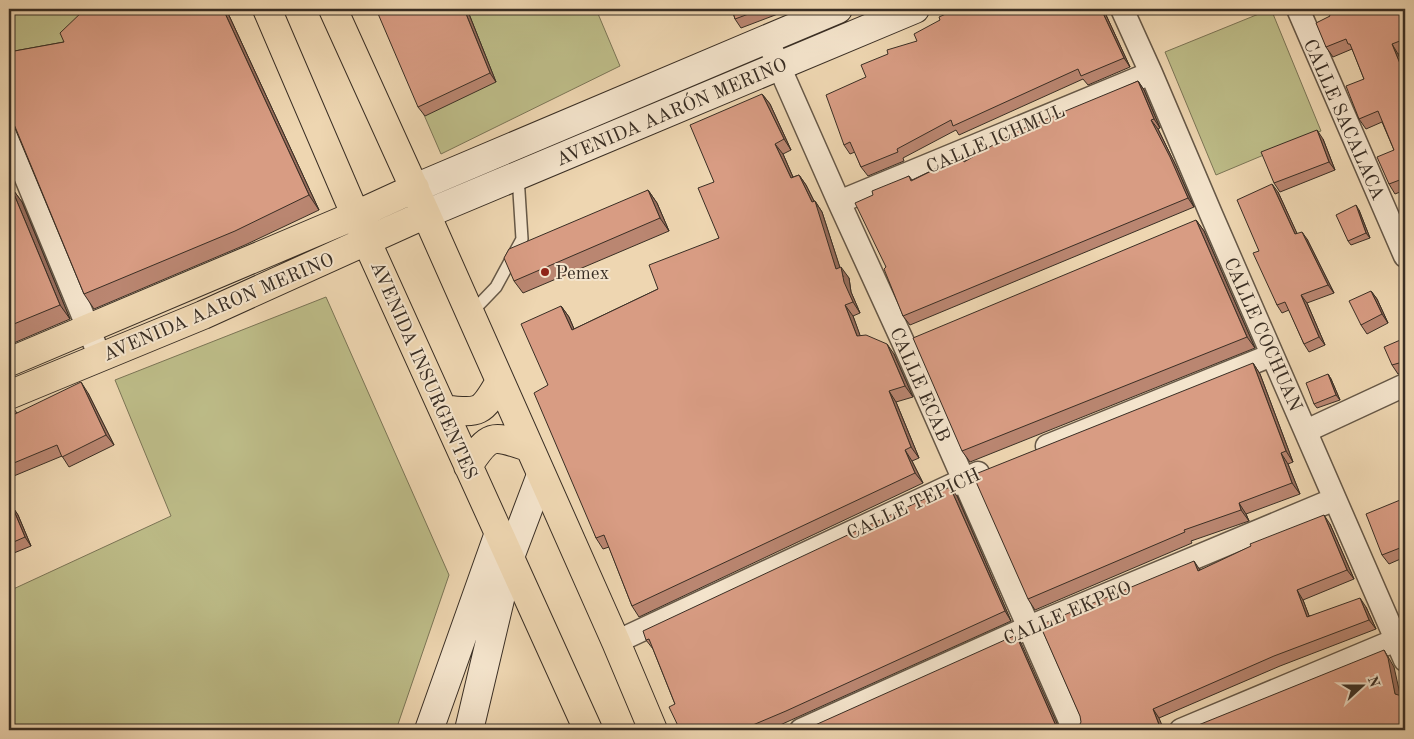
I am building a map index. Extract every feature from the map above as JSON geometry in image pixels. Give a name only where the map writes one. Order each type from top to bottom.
[{"type":"main road","name":"AVENIDA INSURGENTES","points":[[267,9],[367,242],[588,730]]},
{"type":"main road","points":[[333,9],[415,188],[528,447],[616,642],[653,730]]},
{"type":"main road","name":"AVENIDA AARÓN MERINO","points":[[415,188],[838,9]]},
{"type":"main road","name":"AVENIDA AARÓN MERINO","points":[[426,214],[915,9]]},
{"type":"main road","name":"AVENIDA AARON MERINO","points":[[9,362],[356,215],[415,188]]},
{"type":"main road","name":"AVENIDA AARON MERINO","points":[[9,395],[202,315],[426,214]]},
{"type":"main road","points":[[443,409],[466,412],[478,409],[487,404],[500,381]]},
{"type":"main road","points":[[468,466],[482,445],[492,440],[502,439],[528,447]]},
{"type":"main road","points":[[469,730],[510,558],[541,475]]},
{"type":"main road","points":[[430,730],[499,533]]},
{"type":"street","name":"CALLE COCHUAN","points":[[1122,9],[1151,73],[1202,218],[1272,355],[1401,650]]},
{"type":"street","name":"CALLE SACALACA","points":[[1298,9],[1405,256]]},
{"type":"street","name":"CALLE ECAB","points":[[767,39],[839,202],[913,338],[963,479],[1074,730]]},
{"type":"street","name":"CALLE ICHMUL","points":[[839,202],[1151,73]]},
{"type":"street","points":[[9,137],[19,189],[88,328],[100,357]]},
{"type":"street","points":[[189,286],[202,315]]},
{"type":"street","points":[[1027,454],[1272,355]]},
{"type":"street","points":[[1306,430],[1405,385]]},
{"type":"street","name":"CALLE TEPICH","points":[[616,642],[963,479],[999,465]]},
{"type":"street","name":"CALLE EKPEO","points":[[801,730],[1029,627],[1335,499]]},
{"type":"street","points":[[1181,730],[1401,650]]},
{"type":"lane","points":[[470,314],[496,287],[522,239],[518,176]]},
{"type":"shaded area","points":[[9,9],[87,9],[70,47],[9,56]]},
{"type":"shaded area","points":[[378,9],[596,9],[620,66],[441,154]]},
{"type":"shaded area","points":[[1271,9],[1321,131],[1216,175],[1165,52]]},
{"type":"shaded area","points":[[326,297],[449,575],[396,730],[9,730],[9,591],[171,516],[115,380]]},
{"type":"building","points":[[85,9],[223,9],[309,195],[235,231],[84,294],[9,115],[9,52],[64,42],[60,33]]},
{"type":"building","points":[[376,9],[464,9],[490,73],[418,107]]},
{"type":"building","points":[[732,9],[762,9],[735,19]]},
{"type":"building","points":[[957,9],[1101,9],[1124,58],[1081,76],[1078,69],[953,126],[951,120],[897,149],[898,152],[861,167],[850,142],[844,145],[826,95],[866,77],[861,65],[888,54],[887,50],[917,41],[914,34],[940,20],[939,17]]},
{"type":"building","points":[[1327,9],[1405,9],[1405,39],[1392,44],[1405,76],[1405,178],[1389,184],[1377,157],[1394,150],[1378,111],[1359,119],[1346,86],[1364,79],[1350,44],[1348,44],[1346,39],[1326,47],[1316,23],[1330,16]]},
{"type":"building","points":[[1138,81],[1154,119],[1151,120],[1188,198],[903,316],[884,269],[886,267],[855,203],[873,195],[872,191],[909,176],[911,181],[962,156],[964,162],[1017,131]]},
{"type":"building","points":[[762,94],[784,139],[775,144],[791,178],[799,175],[812,202],[815,201],[836,269],[841,267],[844,282],[853,302],[845,305],[857,336],[866,335],[887,344],[905,386],[889,391],[911,447],[905,450],[915,473],[632,606],[604,535],[596,538],[534,393],[548,385],[521,324],[561,306],[572,330],[658,289],[649,265],[719,238],[698,188],[714,182],[690,125]]},
{"type":"building","points":[[1317,130],[1329,162],[1274,183],[1261,152]]},
{"type":"building","points":[[1272,184],[1295,234],[1302,232],[1328,285],[1301,295],[1319,337],[1304,344],[1285,302],[1277,305],[1253,253],[1259,251],[1237,200]]},
{"type":"building","points":[[11,187],[60,305],[9,326],[9,188]]},
{"type":"building","points":[[648,190],[660,218],[514,281],[504,258],[509,249]]},
{"type":"building","points":[[1356,205],[1366,233],[1348,241],[1336,215]]},
{"type":"building","points":[[1196,220],[1247,337],[962,451],[913,338]]},
{"type":"building","points":[[1371,291],[1382,314],[1361,325],[1349,301]]},
{"type":"building","points":[[1405,338],[1405,364],[1392,365],[1384,347]]},
{"type":"building","points":[[1253,363],[1286,451],[1281,453],[1292,483],[1239,503],[1241,510],[1184,530],[1185,532],[1028,599],[973,475]]},
{"type":"building","points":[[1328,374],[1336,395],[1314,404],[1306,383]]},
{"type":"building","points":[[81,382],[106,435],[62,457],[57,445],[9,465],[9,406],[11,405],[15,414]]},
{"type":"building","points":[[950,487],[1005,611],[741,730],[680,730],[669,707],[675,704],[649,639],[646,640],[643,631]]},
{"type":"building","points":[[1405,498],[1405,546],[1382,555],[1366,514]]},
{"type":"building","points":[[12,506],[25,537],[9,544],[9,507]]},
{"type":"building","points":[[1324,515],[1347,570],[1297,590],[1307,617],[1360,598],[1369,620],[1274,656],[1153,709],[1161,730],[1076,730],[1081,722],[1080,716],[1040,625],[1194,561],[1198,571],[1251,546],[1250,544]]},
{"type":"building","points":[[1016,635],[1059,730],[804,730]]},
{"type":"building","points":[[1384,650],[1388,658],[1395,694],[1405,697],[1405,730],[1186,730]]},
{"type":"place","name":"Pemex","points":[[545,272]]}]
